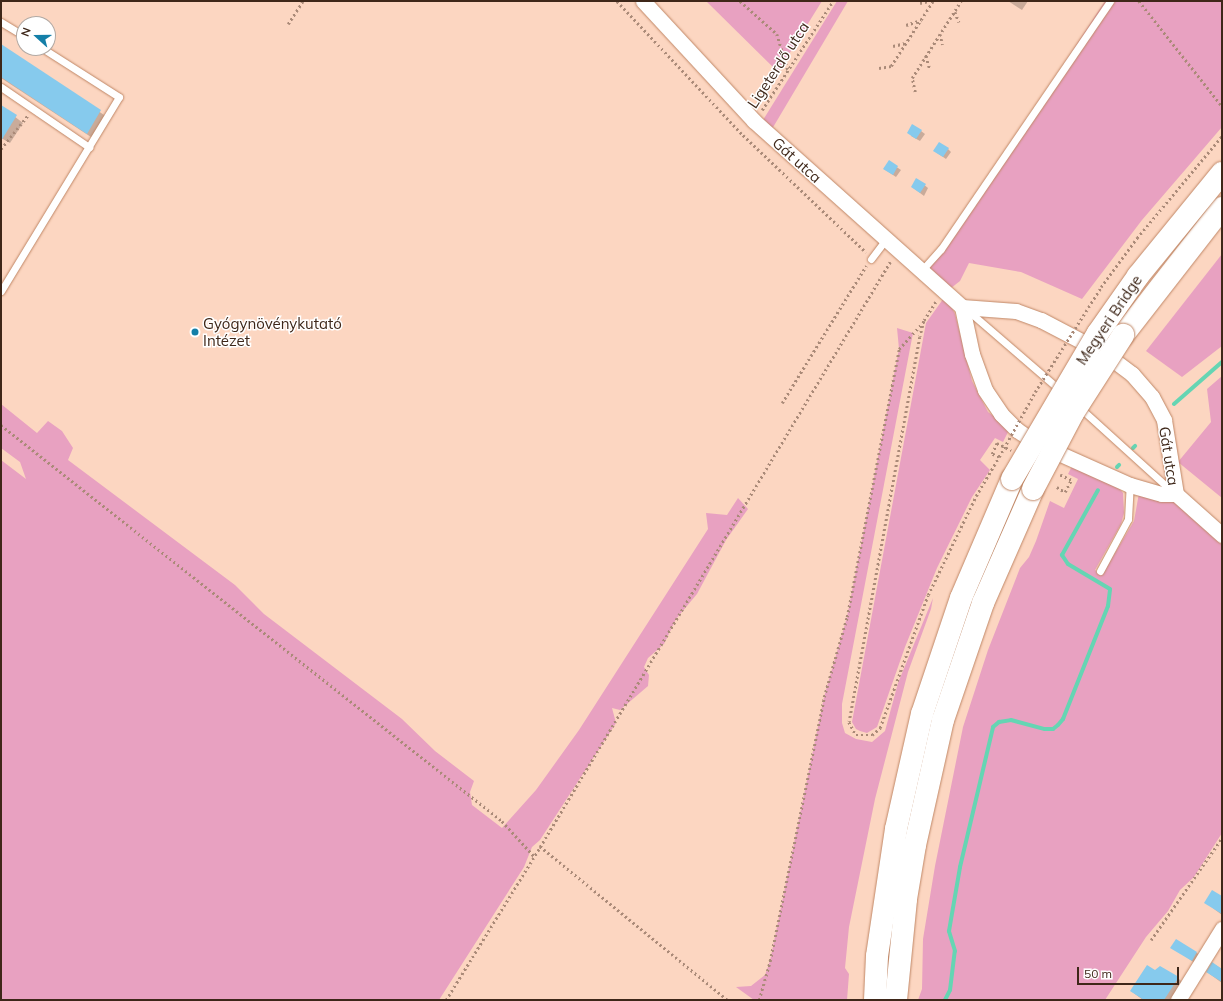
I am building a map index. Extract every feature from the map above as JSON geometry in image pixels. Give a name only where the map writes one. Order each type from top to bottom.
[{"type":"highway","name":"Megyeri Bridge","points":[[875,1000],[877,956],[896,829],[920,721],[941,655],[975,561],[1012,479],[1098,333],[1138,276],[1222,173]]},
{"type":"highway","name":"Megyeri Bridge","points":[[896,1000],[906,899],[915,845],[943,720],[983,602],[1033,489],[1073,413],[1123,335],[1222,208]]},
{"type":"street","name":"Gát utca","points":[[643,1],[754,121],[962,307],[972,354],[985,390],[1001,414],[1024,435],[1130,485],[1162,494],[1176,494]]},
{"type":"street","name":"Gát utca","points":[[962,307],[1016,311],[1041,320],[1104,353],[1132,374],[1152,397],[1164,420],[1176,494],[1222,535]]},
{"type":"street","points":[[1178,1000],[1222,929]]},
{"type":"lane","points":[[922,270],[941,249],[1110,1]]},
{"type":"lane","points":[[1,22],[16,31]]},
{"type":"lane","points":[[1,291],[119,97],[55,56]]},
{"type":"lane","points":[[1,87],[89,147]]},
{"type":"lane","points":[[871,259],[886,239]]},
{"type":"lane","points":[[962,307],[1030,364],[1176,494]]},
{"type":"lane","points":[[1100,571],[1128,519],[1130,485]]},
{"type":"path","points":[[288,24],[303,1]]},
{"type":"path","points":[[617,1],[743,135],[864,249],[871,259],[782,402]]},
{"type":"path","points":[[740,1],[777,34],[789,70]]},
{"type":"path","name":"Ligeterdő utca","points":[[754,121],[789,70],[832,1]]},
{"type":"path","points":[[920,3],[929,1]]},
{"type":"path","points":[[879,68],[891,66],[933,1]]},
{"type":"path","points":[[915,92],[912,78],[961,1]]},
{"type":"path","points":[[1139,1],[1222,106]]},
{"type":"path","points":[[954,11],[958,22]]},
{"type":"path","points":[[906,25],[921,20]]},
{"type":"path","points":[[940,34],[943,45]]},
{"type":"path","points":[[893,46],[906,42]]},
{"type":"path","points":[[926,56],[930,69]]},
{"type":"path","points":[[1,149],[33,108]]},
{"type":"path","points":[[446,1000],[540,847],[857,315],[898,250]]},
{"type":"path","points":[[759,1000],[770,961],[824,697],[847,616],[899,349],[908,337],[924,321],[946,292]]},
{"type":"path","points":[[924,321],[849,722],[856,735],[872,735],[880,728],[928,595],[976,496],[999,457],[992,454],[997,443],[1014,452],[1024,435]]},
{"type":"path","points":[[1,425],[502,820],[534,856]]},
{"type":"path","points":[[1151,940],[1222,838]]},
{"type":"path","points":[[540,847],[727,1000]]},
{"type":"shaded area","points":[[706,1],[822,1],[778,72]]},
{"type":"shaded area","points":[[837,1],[848,1],[772,129],[763,120]]},
{"type":"shaded area","points":[[1105,1],[1222,1],[1222,127],[1142,220],[1082,299],[1021,272],[969,263],[960,281],[946,292],[922,270],[942,250]]},
{"type":"shaded area","points":[[1222,254],[1222,346],[1182,377],[1146,351]]},
{"type":"shaded area","points":[[946,295],[955,314],[972,381],[988,412],[1010,428],[1003,442],[995,438],[980,460],[990,470],[972,497],[937,568],[905,647],[877,727],[867,733],[856,729],[852,722],[926,323]]},
{"type":"shaded area","points":[[897,328],[913,333],[842,704],[842,723],[845,733],[856,739],[872,742],[885,731],[898,683],[933,598],[931,609],[908,672],[875,799],[849,927],[845,968],[849,974],[847,1000],[754,1000],[736,987],[751,986],[765,975],[770,961],[824,697],[847,617],[899,349]]},
{"type":"shaded area","points":[[1222,376],[1222,498],[1178,462],[1211,422],[1207,389]]},
{"type":"shaded area","points":[[1,404],[37,433],[48,421],[62,431],[73,448],[68,460],[235,585],[264,614],[402,719],[435,751],[474,781],[470,792],[472,805],[502,828],[536,790],[579,730],[708,529],[706,513],[727,515],[738,498],[748,509],[726,540],[697,594],[676,619],[664,644],[648,658],[644,667],[649,675],[648,686],[620,710],[612,708],[616,723],[540,840],[532,847],[524,867],[439,1000],[1,1000],[1,460],[26,479],[20,462],[1,448]]},
{"type":"shaded area","points":[[1073,464],[1117,486],[1123,493],[1124,513],[1121,524],[1095,570],[1102,575],[1134,521],[1139,493],[1173,500],[1222,540],[1222,833],[1194,877],[1180,890],[1168,911],[1146,937],[1105,1000],[918,1000],[922,989],[923,939],[935,866],[963,727],[988,650],[1020,568],[1029,557],[1036,541],[1050,501],[1064,508],[1078,479],[1068,474]]},
{"type":"building","points":[[1,44],[16,54],[16,56],[19,56],[101,110],[87,134],[1,77]]},
{"type":"building","points":[[1,105],[17,115],[1,141]]},
{"type":"building","points":[[912,124],[922,130],[916,139],[907,133]]},
{"type":"building","points":[[939,142],[949,148],[943,157],[933,151]]},
{"type":"building","points":[[889,160],[898,166],[893,175],[883,169]]},
{"type":"building","points":[[916,178],[926,184],[920,193],[911,187]]},
{"type":"building","points":[[1212,890],[1222,896],[1222,914],[1204,903]]},
{"type":"building","points":[[1176,939],[1197,952],[1192,961],[1170,948]]},
{"type":"building","points":[[1212,962],[1222,969],[1222,982],[1206,972]]},
{"type":"building","points":[[1147,965],[1155,970],[1160,966],[1179,977],[1164,1000],[1144,1000],[1130,991]]},
{"type":"waterway","points":[[1174,404],[1222,362]]},
{"type":"waterway","points":[[945,1000],[950,990],[955,951],[949,931],[960,867],[993,727],[999,722],[1011,720],[1045,729],[1053,729],[1058,725],[1063,719],[1108,606],[1110,589],[1068,564],[1062,555],[1098,490]]},
{"type":"place","name":"Gyógynövénykutató Intézet","points":[[195,332]]}]
